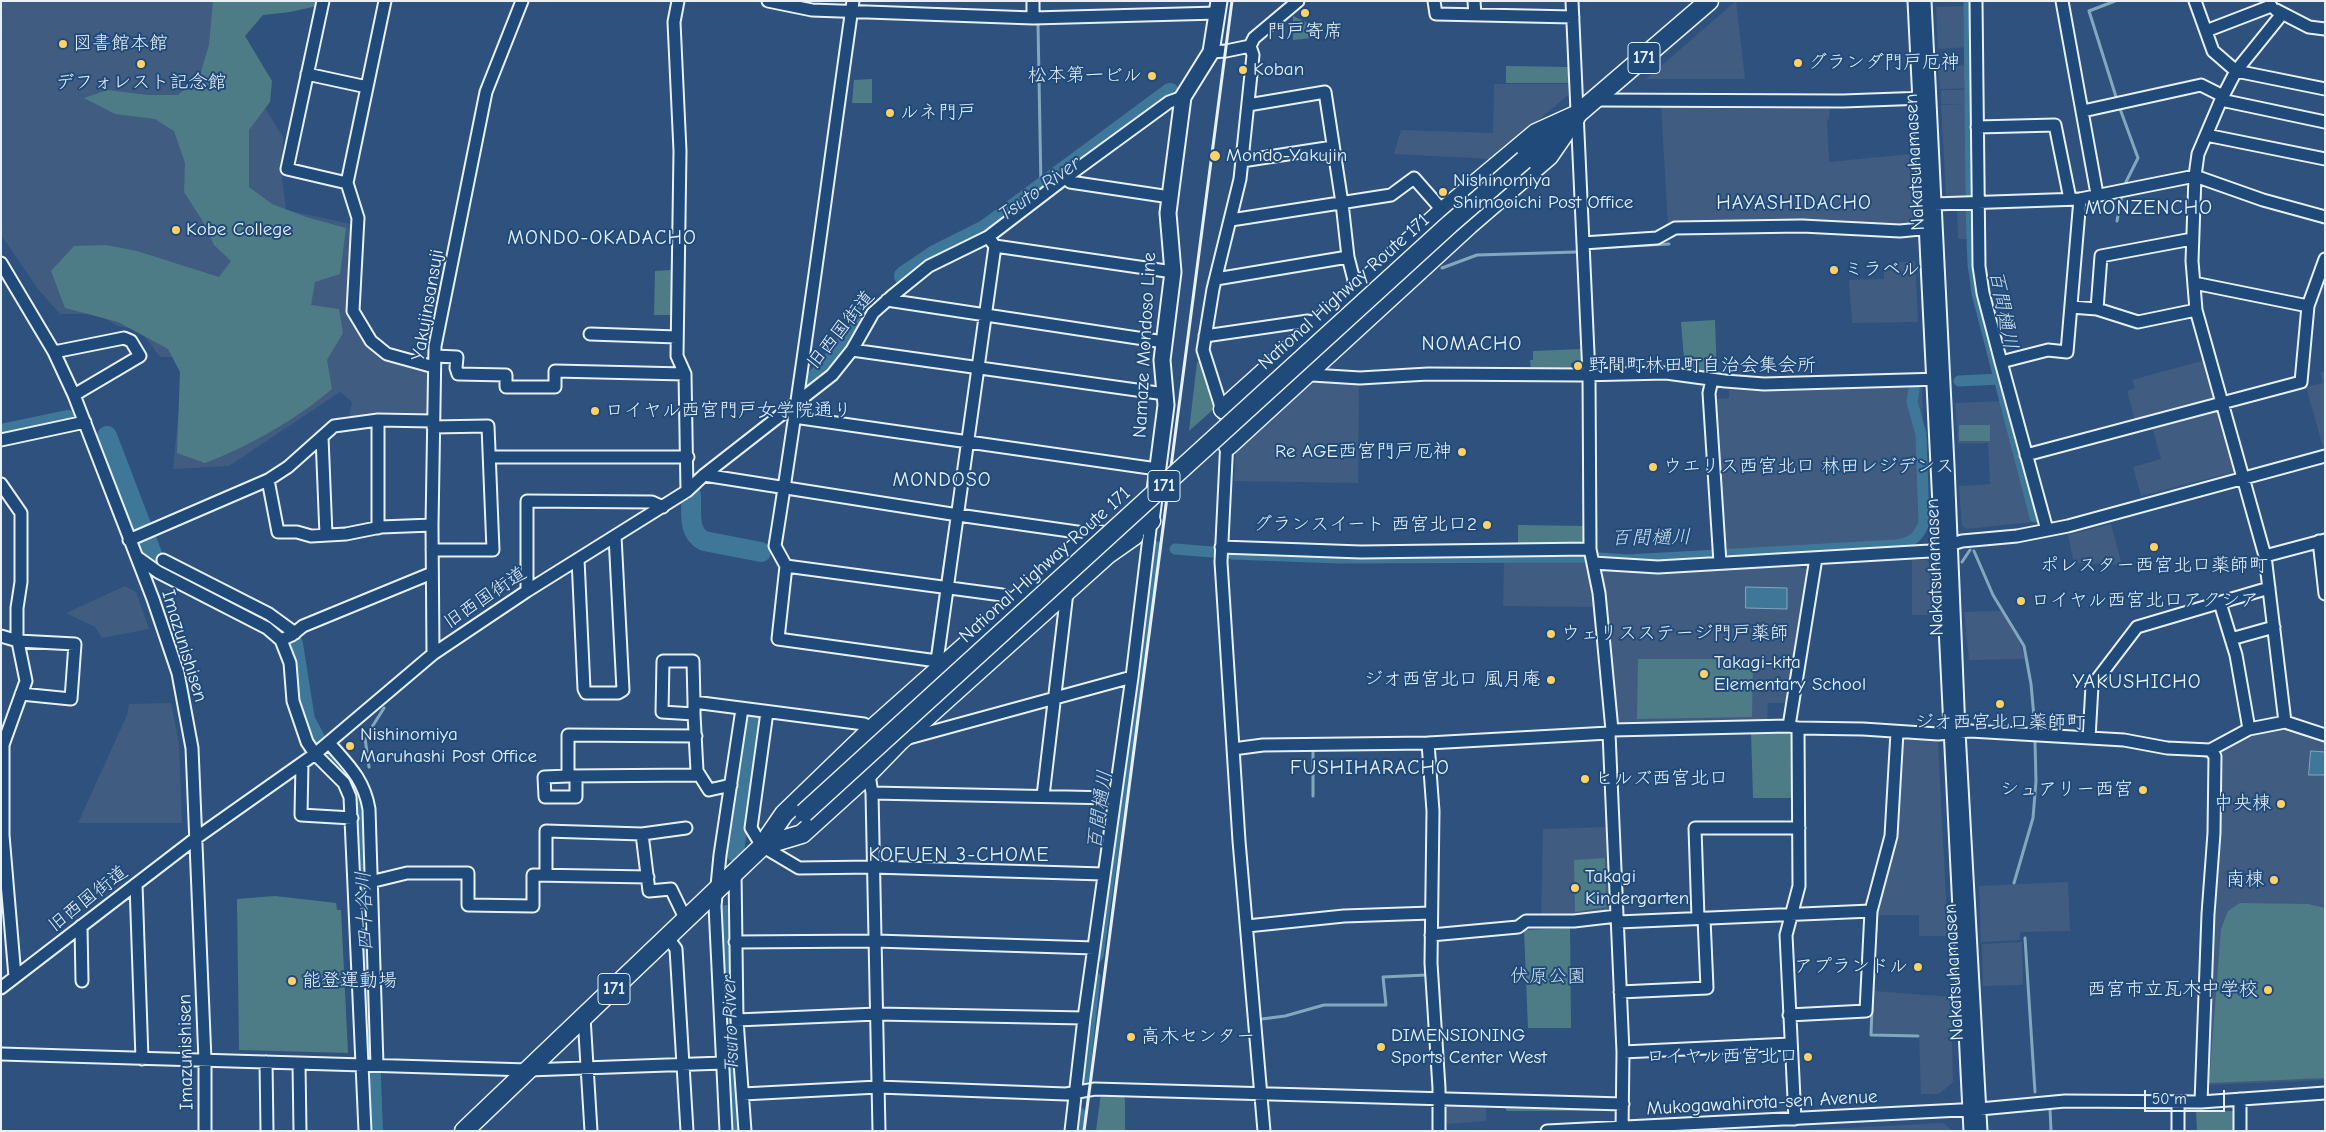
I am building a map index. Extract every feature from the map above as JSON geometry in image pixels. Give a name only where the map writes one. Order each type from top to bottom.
[{"type":"highway","name":"National Highway Route 171","points":[[464,1131],[668,938],[762,846],[804,813],[1413,258],[1709,1]]},
{"type":"highway","name":"171","points":[[1223,410],[1287,350],[1443,211],[1536,133],[1578,114]]},
{"type":"highway","name":"171","points":[[1228,446],[1469,225],[1549,156],[1578,114]]},
{"type":"highway","name":"171","points":[[762,846],[784,814],[940,664],[1051,570],[1098,536],[1117,537],[1151,521]]},
{"type":"highway","name":"171","points":[[762,846],[802,834],[866,776],[900,741],[1107,555],[1151,521]]},
{"type":"highway","points":[[1098,536],[1107,555]]},
{"type":"main road","name":"Namaze Mondoso Line","points":[[1151,521],[1166,405],[1162,371],[1172,272],[1168,213],[1183,97],[1211,52],[1213,7]]},
{"type":"street","points":[[322,1],[287,169],[347,183]]},
{"type":"street","points":[[385,1],[347,183],[358,218],[353,311],[371,341],[387,354],[434,362],[456,357],[458,374],[506,375],[506,387],[555,387],[555,371],[685,374]]},
{"type":"street","name":"Yakujinsansuji","points":[[433,654],[434,362],[486,92],[522,1]]},
{"type":"street","points":[[678,1],[674,22],[680,151],[677,356],[685,374],[688,457],[687,491]]},
{"type":"street","points":[[768,1],[812,10],[852,7],[1033,18],[1213,7]]},
{"type":"street","points":[[1032,1],[1033,18]]},
{"type":"street","points":[[1264,1131],[1233,749],[1221,547],[1228,446],[1223,410],[1203,350],[1216,278],[1231,220],[1242,161],[1253,55],[1250,46],[1254,38],[1298,1]]},
{"type":"street","points":[[1434,1],[1436,14],[1573,17]]},
{"type":"street","points":[[1474,1],[1475,15]]},
{"type":"street","points":[[1572,1],[1590,375],[1592,556],[1599,593],[1610,731],[1623,1052],[1622,1129]]},
{"type":"street","name":"Nakatsuhamasen","points":[[1914,1],[1934,204],[1930,228]]},
{"type":"street","name":"Nakatsuhamasen","points":[[1925,1],[1924,98],[1954,733],[1975,1109],[1981,1131]]},
{"type":"street","points":[[1976,1],[1979,266],[1983,293],[2000,362],[2046,530]]},
{"type":"street","points":[[2062,1],[2097,194]]},
{"type":"street","points":[[2195,1],[2212,50],[2236,71],[2325,89]]},
{"type":"street","points":[[2206,32],[2270,4],[2282,14],[2309,27],[2325,29]]},
{"type":"street","points":[[852,7],[775,546],[786,566],[778,639],[940,664],[947,589],[986,316],[992,242],[1172,272]]},
{"type":"street","points":[[2282,14],[2236,71],[2198,154],[2192,239],[2196,310],[2265,556],[2285,722]]},
{"type":"street","points":[[1211,52],[1250,46]]},
{"type":"street","points":[[307,74],[367,87]]},
{"type":"street","points":[[2083,111],[2201,85],[2222,98],[2325,122]]},
{"type":"street","points":[[1248,104],[1324,92],[1342,203],[1348,258],[1356,288]]},
{"type":"street","name":"旧西国街道","points":[[1,988],[196,838],[315,754],[433,654],[527,591],[687,491],[704,475],[832,375],[852,350],[873,313],[929,266],[992,242],[1065,178],[1169,102],[1183,97]]},
{"type":"street","points":[[1596,100],[1836,101],[1924,98]]},
{"type":"street","points":[[1978,127],[2055,125],[2075,199],[2071,307],[2067,352],[2048,350],[2000,362]]},
{"type":"street","points":[[2206,135],[2325,159]]},
{"type":"street","points":[[1242,161],[1333,147]]},
{"type":"street","points":[[1934,204],[2075,199],[2195,176],[2263,200],[2325,217]]},
{"type":"street","points":[[1065,178],[1070,182],[1078,184],[1170,197]]},
{"type":"street","points":[[1231,220],[1391,195],[1414,178],[1443,211]]},
{"type":"street","points":[[1583,243],[1657,238],[1675,228],[1802,226],[1900,231],[1930,228]]},
{"type":"street","points":[[2097,309],[2100,256],[2192,239]]},
{"type":"street","points":[[1216,278],[1348,258]]},
{"type":"street","points":[[2026,455],[2301,382],[2308,306],[2325,259]]},
{"type":"street","name":"Imazunishisen","points":[[1,263],[54,352],[74,395],[153,599],[178,673],[192,748],[205,1060],[205,1131]]},
{"type":"street","points":[[2194,283],[2308,306]]},
{"type":"street","points":[[887,300],[1164,342]]},
{"type":"street","points":[[2071,307],[2097,309],[2138,322],[2196,310]]},
{"type":"street","points":[[1205,336],[1308,321],[1317,323]]},
{"type":"street","points":[[590,334],[677,337]]},
{"type":"street","points":[[54,352],[124,338],[131,341],[140,356],[74,395]]},
{"type":"street","points":[[852,350],[1165,394]]},
{"type":"street","points":[[1287,350],[1312,375],[1360,378],[1428,374],[1590,375],[1666,373],[1712,380],[1764,384],[1938,380]]},
{"type":"street","points":[[1712,380],[1709,393],[1719,558]]},
{"type":"street","points":[[794,417],[1157,469]]},
{"type":"street","points":[[378,420],[378,528]]},
{"type":"street","points":[[129,540],[268,480],[288,467],[334,426],[378,420],[488,426],[492,550],[432,550]]},
{"type":"street","points":[[1,440],[85,422]]},
{"type":"street","points":[[322,437],[326,535]]},
{"type":"street","points":[[1221,547],[1462,555],[1592,556],[1658,567],[1719,558],[1816,558],[1930,551],[1946,546],[2046,530],[2325,456]]},
{"type":"street","points":[[490,457],[688,457]]},
{"type":"street","points":[[704,475],[1098,536]]},
{"type":"street","points":[[268,480],[278,532],[297,532],[311,536],[346,534],[378,528],[432,525]]},
{"type":"street","points":[[1,484],[21,513],[21,582],[17,608],[18,641],[26,681],[3,745],[2,835],[15,977]]},
{"type":"street","points":[[527,591],[527,501],[652,502],[663,507]]},
{"type":"street","points":[[1072,1131],[1084,1018],[1132,677],[1151,521]]},
{"type":"street","points":[[578,559],[584,689],[586,693],[618,693],[622,690],[615,536]]},
{"type":"street","points":[[2265,556],[2322,541],[2325,594]]},
{"type":"street","points":[[136,557],[158,572],[288,637]]},
{"type":"street","points":[[1803,1131],[1798,1119],[1790,1044],[1786,935],[1799,886],[1799,828],[1793,727],[1816,558]]},
{"type":"street","points":[[163,560],[268,614],[288,637],[293,701],[307,742],[315,754],[344,783],[350,797],[370,1065]]},
{"type":"street","points":[[786,566],[1002,595],[1014,603]]},
{"type":"street","points":[[1043,796],[1066,592],[1051,570]]},
{"type":"street","points":[[288,637],[304,626],[432,573]]},
{"type":"street","points":[[2089,738],[2092,686],[2137,628],[2269,588]]},
{"type":"street","points":[[2220,603],[2236,655],[2249,729]]},
{"type":"street","points":[[2231,639],[2274,627]]},
{"type":"street","points":[[1,636],[18,641],[75,644],[71,699],[21,694]]},
{"type":"street","points":[[694,714],[662,712],[662,661],[692,661],[697,771],[709,790],[731,785]]},
{"type":"street","points":[[900,741],[1132,677]]},
{"type":"street","points":[[694,702],[864,724],[873,728]]},
{"type":"street","points":[[726,1131],[716,892],[731,785],[745,709]]},
{"type":"street","points":[[764,711],[750,828],[762,846],[799,868],[874,867],[1103,874]]},
{"type":"street","points":[[1233,749],[1263,745],[1428,743],[1610,731],[1793,727],[2089,738],[2124,740],[2167,748],[2210,750],[2249,729],[2285,722],[2325,735]]},
{"type":"street","points":[[1789,1015],[1866,1011],[1871,911],[1891,836],[1897,732]]},
{"type":"street","points":[[696,736],[568,735],[572,776],[699,775]]},
{"type":"street","points":[[328,743],[358,777],[366,793],[369,809],[370,1065],[365,1131]]},
{"type":"street","points":[[1428,743],[1433,810],[1431,935],[1439,1131]]},
{"type":"street","points":[[2201,1102],[2208,914],[2214,833],[2215,756],[2210,750]]},
{"type":"street","points":[[302,763],[301,815],[352,818]]},
{"type":"street","points":[[866,776],[870,782],[872,793],[879,1131]]},
{"type":"street","points":[[872,793],[1114,798]]},
{"type":"street","points":[[546,874],[546,831],[642,834],[686,828]]},
{"type":"street","points":[[1620,992],[1708,988],[1695,828],[1799,828]]},
{"type":"street","points":[[642,834],[649,891],[671,889],[686,920]]},
{"type":"street","points":[[735,872],[738,1020],[745,1131]]},
{"type":"street","points":[[370,882],[407,873],[468,873],[468,905],[533,906],[534,875],[648,877]]},
{"type":"street","points":[[136,884],[142,1059]]},
{"type":"street","points":[[1431,935],[1518,927],[1526,921],[1701,918],[1871,911]]},
{"type":"street","points":[[1247,926],[1344,916],[1431,913]]},
{"type":"street","points":[[81,926],[82,981]]},
{"type":"street","points":[[668,938],[676,949],[687,1131]]},
{"type":"street","points":[[735,942],[876,941],[1094,948]]},
{"type":"street","points":[[738,1020],[877,1014],[1084,1018]]},
{"type":"street","points":[[584,1017],[591,1131]]},
{"type":"street","points":[[1623,1052],[1790,1044]]},
{"type":"street","points":[[1,1054],[528,1070],[723,1063]]},
{"type":"street","points":[[266,1062],[268,1131]]},
{"type":"street","points":[[299,1064],[300,1131]]},
{"type":"street","points":[[743,1094],[878,1087],[1066,1094],[1077,1091],[1260,1093],[1439,1100],[1623,1104]]},
{"type":"street","name":"Mukogawahirota-sen Avenue","points":[[1547,1131],[1622,1129],[1975,1109],[2064,1101],[2178,1103],[2325,1093]]},
{"type":"street","points":[[2240,1099],[2240,1131]]},
{"type":"street","points":[[2178,1103],[2178,1131]]},
{"type":"street","name":"Nakatsuhamasen","points":[[1970,1131],[1975,1109]]},
{"type":"shaded area","name":"Kobe College","points":[[1,1],[229,1],[265,108],[283,137],[282,178],[286,210],[351,224],[349,311],[366,343],[385,360],[430,374],[427,415],[380,414],[349,418],[352,402],[340,392],[229,466],[173,469],[184,357],[160,357],[140,330],[118,326],[97,314],[60,314],[38,289],[1,235]]},
{"type":"shaded area","points":[[1736,1],[1745,79],[1646,79]]},
{"type":"shaded area","points":[[1967,6],[1968,47],[1938,49],[1936,7]]},
{"type":"shaded area","points":[[1967,65],[1968,88],[1940,89],[1938,67]]},
{"type":"shaded area","points":[[1494,84],[1568,84],[1568,95],[1492,159],[1394,154],[1401,130],[1493,133]]},
{"type":"shaded area","points":[[1941,90],[1968,90],[1970,196],[1946,196],[1941,105],[1966,104],[1941,104]]},
{"type":"shaded area","points":[[1830,106],[1829,119],[1827,120],[1829,162],[1910,154],[1913,222],[1902,224],[1791,222],[1668,224],[1661,107],[1756,109]]},
{"type":"shaded area","points":[[1957,209],[1969,209],[1969,239],[1958,239]]},
{"type":"shaded area","points":[[1915,261],[1918,322],[1852,323],[1849,280],[1884,279],[1884,271],[1890,271],[1891,263]]},
{"type":"shaded area","points":[[2205,360],[2216,400],[2135,421],[2127,391],[2135,388],[2132,380]]},
{"type":"shaded area","points":[[2320,372],[2325,372],[2325,447],[2323,447],[2306,387],[2323,383]]},
{"type":"shaded area","points":[[1309,381],[1359,384],[1358,483],[1234,481],[1236,451],[1240,444]]},
{"type":"shaded area","points":[[1922,386],[1926,523],[1919,538],[1905,548],[1728,557],[1724,552],[1715,399],[1729,398],[1729,390],[1770,391]]},
{"type":"shaded area","points":[[2004,401],[2033,518],[2032,522],[1966,529],[1962,526],[1959,486],[1990,484],[1988,443],[1958,444],[1955,403]]},
{"type":"shaded area","points":[[2219,409],[2234,472],[2141,496],[2133,467],[2161,459],[2152,427]]},
{"type":"shaded area","points":[[2111,524],[2122,565],[2074,563],[2068,535]]},
{"type":"shaded area","points":[[1504,560],[1586,562],[1589,564],[1597,607],[1503,606]]},
{"type":"shaded area","points":[[1912,560],[1927,560],[1931,566],[1933,615],[1912,615]]},
{"type":"shaded area","name":"Takagi-kita Elementary School","points":[[1790,565],[1810,570],[1790,703],[1768,703],[1767,722],[1616,725],[1611,646],[1601,573],[1604,569],[1657,570]]},
{"type":"shaded area","points":[[125,586],[136,592],[149,629],[102,638],[95,627],[66,613]]},
{"type":"shaded area","points":[[1746,587],[1787,588],[1787,609],[1746,608]]},
{"type":"shaded area","points":[[2002,611],[2019,641],[2025,659],[1969,660],[1964,612]]},
{"type":"shaded area","points":[[171,703],[179,744],[182,823],[78,823],[127,715],[129,704]]},
{"type":"shaded area","name":"西宮市立瓦木中学校","points":[[2284,728],[2325,740],[2325,1080],[2207,1085],[2216,899],[2219,751],[2250,733]]},
{"type":"shaded area","points":[[1903,738],[1935,739],[1938,743],[1948,936],[1919,936],[1919,915],[1877,915],[1897,832]]},
{"type":"shaded area","points":[[2311,751],[2325,752],[2325,775],[2309,775]]},
{"type":"shaded area","name":"Takagi Kindergarten","points":[[1608,827],[1609,913],[1541,918],[1543,829]]},
{"type":"shaded area","points":[[2068,882],[2070,931],[2020,932],[2020,940],[1981,942],[1979,886]]},
{"type":"shaded area","points":[[2022,942],[2023,985],[1983,986],[1982,944]]},
{"type":"shaded area","points":[[1874,991],[1951,997],[1953,1082],[1939,1094],[1921,1094],[1919,1036],[1872,1035]]},
{"type":"shaded area","points":[[1444,1105],[1486,1106],[1486,1121],[1448,1124],[1444,1119]]},
{"type":"shaded area","points":[[1943,1123],[1953,1131],[1810,1131],[1811,1130]]},
{"type":"green space","points":[[213,1],[317,1],[317,6],[263,15],[245,36],[272,81],[270,102],[249,130],[249,187],[272,204],[306,217],[346,228],[340,274],[315,282],[311,305],[339,309],[343,333],[327,360],[332,389],[272,431],[239,449],[205,463],[177,453],[180,372],[168,349],[118,322],[65,308],[51,271],[74,246],[106,245],[137,251],[219,277],[231,261],[214,245],[202,220],[184,192],[185,163],[174,131],[155,119],[115,114],[84,98],[107,90],[148,95],[178,95],[200,75],[209,45]]},
{"type":"green space","points":[[1293,16],[1312,25],[1312,38],[1293,40]]},
{"type":"green space","points":[[1506,66],[1568,67],[1568,83],[1506,83]]},
{"type":"green space","points":[[872,79],[872,103],[852,103],[854,80]]},
{"type":"green space","points":[[672,270],[671,315],[654,315],[655,271]]},
{"type":"green space","points":[[1715,320],[1717,376],[1685,372],[1681,322]]},
{"type":"green space","points":[[1582,349],[1583,362],[1571,363],[1571,371],[1531,371],[1530,360],[1533,360],[1533,351]]},
{"type":"green space","points":[[1201,360],[1216,407],[1189,431],[1197,362]]},
{"type":"green space","points":[[1959,425],[1990,425],[1990,441],[1959,441]]},
{"type":"green space","points":[[1518,525],[1586,526],[1586,538],[1579,544],[1518,543]]},
{"type":"green space","points":[[1638,659],[1753,659],[1752,717],[1637,719]]},
{"type":"green space","points":[[1751,732],[1788,733],[1793,736],[1793,798],[1753,798]]},
{"type":"green space","points":[[1605,858],[1606,907],[1575,912],[1574,860]]},
{"type":"green space","name":"能登運動場","points":[[275,896],[336,903],[337,910],[341,910],[348,1053],[239,1050],[237,899]]},
{"type":"green space","points":[[2240,903],[2308,904],[2325,908],[2325,1078],[2209,1083],[2221,929],[2228,911]]},
{"type":"green space","name":"伏原公園","points":[[1570,928],[1571,1028],[1528,1028],[1524,930]]},
{"type":"green space","points":[[1101,1093],[1120,1093],[1125,1099],[1125,1131],[1096,1131]]},
{"type":"green space","points":[[1503,1105],[1598,1109],[1598,1111],[1507,1111]]},
{"type":"green space","points":[[2196,1111],[2236,1111],[2237,1131],[2197,1131]]},
{"type":"waterway","name":"百間樋川","points":[[1969,1],[1971,193]]},
{"type":"waterway","points":[[2115,1],[2089,11],[2117,100]]},
{"type":"waterway","points":[[1038,24],[1041,187]]},
{"type":"waterway","name":"Tsuto River","points":[[904,276],[935,255],[985,230],[1170,93]]},
{"type":"waterway","points":[[2119,106],[2138,158],[2125,184]]},
{"type":"waterway","points":[[2117,221],[2122,195]]},
{"type":"waterway","name":"百間樋川","points":[[1971,208],[1973,264],[1977,293],[2035,517]]},
{"type":"waterway","points":[[1592,248],[1669,244]]},
{"type":"waterway","points":[[1442,268],[1477,255],[1576,252]]},
{"type":"waterway","name":"Tsuto River","points":[[814,381],[839,354],[866,313]]},
{"type":"waterway","name":"百間樋川","points":[[1959,381],[1999,379]]},
{"type":"waterway","name":"百間樋川","points":[[1232,554],[1339,558],[1583,557],[1628,560],[1902,544],[1911,541],[1917,536],[1924,523],[1921,434],[1912,402],[1914,389]]},
{"type":"waterway","points":[[1,434],[68,420]]},
{"type":"waterway","points":[[107,436],[154,559],[160,567],[239,606],[280,630],[293,644],[305,720],[315,739]]},
{"type":"waterway","name":"Tsuto River","points":[[691,495],[693,527],[699,537],[704,541],[761,552]]},
{"type":"waterway","points":[[942,580],[951,522]]},
{"type":"waterway","name":"百間樋川","points":[[1098,956],[1157,547]]},
{"type":"waterway","name":"百間樋川","points":[[1175,549],[1212,552]]},
{"type":"waterway","points":[[1962,562],[1970,550]]},
{"type":"waterway","points":[[1974,551],[1993,595],[2024,646],[2031,684],[2035,728]]},
{"type":"waterway","points":[[932,653],[940,595]]},
{"type":"waterway","points":[[369,767],[365,738],[384,708]]},
{"type":"waterway","name":"Tsuto River","points":[[734,851],[754,714]]},
{"type":"waterway","points":[[2014,883],[2033,818],[2036,781],[2035,742]]},
{"type":"waterway","points":[[1313,748],[1313,796]]},
{"type":"waterway","points":[[2200,754],[2210,758]]},
{"type":"waterway","name":"四十谷川","points":[[335,760],[354,783],[361,809],[373,1131]]},
{"type":"waterway","points":[[1876,930],[1877,909]]},
{"type":"waterway","name":"Tsuto River","points":[[726,915],[735,1131]]},
{"type":"waterway","points":[[2025,938],[2035,1092]]},
{"type":"waterway","points":[[1262,1019],[1285,1016],[1324,1005],[1386,1005],[1383,977],[1426,975]]},
{"type":"waterway","name":"百間樋川","points":[[1084,1078],[1095,977]]},
{"type":"waterway","points":[[1873,981],[1871,1035],[1918,1036]]},
{"type":"waterway","points":[[1786,1054],[1787,1066]]},
{"type":"waterway","points":[[2050,1108],[2051,1131]]},
{"type":"waterway","name":"百間樋川","points":[[1077,1131],[1080,1113]]},
{"type":"railway","points":[[1084,1131],[1232,1]]},
{"type":"place","name":"門戸寄席","points":[[1305,13]]},
{"type":"place","name":"図書館本館","points":[[63,44]]},
{"type":"place","name":"グランダ門戸厄神","points":[[1798,63]]},
{"type":"place","name":"デフォレスト記念館","points":[[141,64]]},
{"type":"place","name":"Koban","points":[[1243,70]]},
{"type":"place","name":"松本第一ビル","points":[[1152,76]]},
{"type":"place","name":"ルネ門戸","points":[[890,113]]},
{"type":"place","name":"Mondo-Yakujin","points":[[1215,156]]},
{"type":"place","name":"Nishinomiya Shimooichi Post Office","points":[[1443,192]]},
{"type":"place","name":"Kobe College","points":[[176,230]]},
{"type":"place","name":"ミラベル","points":[[1834,270]]},
{"type":"place","name":"野間町林田町自治会集会所","points":[[1578,366]]},
{"type":"place","name":"ロイヤル西宮門戸女学院通り","points":[[595,411]]},
{"type":"place","name":"Re AGE西宮門戸厄神","points":[[1462,452]]},
{"type":"place","name":"ウエリス西宮北口 林田レジデンス","points":[[1653,467]]},
{"type":"place","name":"グランスイート 西宮北口2","points":[[1487,525]]},
{"type":"place","name":"ポレスター西宮北口薬師町","points":[[2154,547]]},
{"type":"place","name":"ロイヤル西宮北口アクシア","points":[[2021,601]]},
{"type":"place","name":"ウェリスステージ門戸薬師","points":[[1551,634]]},
{"type":"place","name":"Takagi-kita Elementary School","points":[[1704,674]]},
{"type":"place","name":"ジオ西宮北口 風月庵","points":[[1551,680]]},
{"type":"place","name":"ジオ西宮北口薬師町","points":[[2000,704]]},
{"type":"place","name":"Nishinomiya Maruhashi Post Office","points":[[350,746]]},
{"type":"place","name":"ヒルズ西宮北口","points":[[1585,779]]},
{"type":"place","name":"シュアリー西宮","points":[[2143,790]]},
{"type":"place","name":"中央棟","points":[[2281,804]]},
{"type":"place","name":"南棟","points":[[2274,880]]},
{"type":"place","name":"Takagi Kindergarten","points":[[1575,888]]},
{"type":"place","name":"アプランドル","points":[[1918,967]]},
{"type":"place","name":"能登運動場","points":[[292,981]]},
{"type":"place","name":"西宮市立瓦木中学校","points":[[2268,990]]},
{"type":"place","name":"高木センター","points":[[1131,1037]]},
{"type":"place","name":"DIMENSIONING Sports Center West","points":[[1381,1047]]},
{"type":"place","name":"ロイヤル西宮北口","points":[[1808,1057]]},
{"type":"district","name":"HAYASHIDACHO","points":[[1794,203]]},
{"type":"district","name":"MONZENCHO","points":[[2149,208]]},
{"type":"district","name":"MONDO-OKADACHO","points":[[602,238]]},
{"type":"district","name":"NOMACHO","points":[[1472,344]]},
{"type":"district","name":"MONDOSO","points":[[942,480]]},
{"type":"district","name":"YAKUSHICHO","points":[[2137,682]]},
{"type":"district","name":"FUSHIHARACHO","points":[[1370,768]]},
{"type":"district","name":"KOFUEN 3-CHOME","points":[[959,855]]}]
